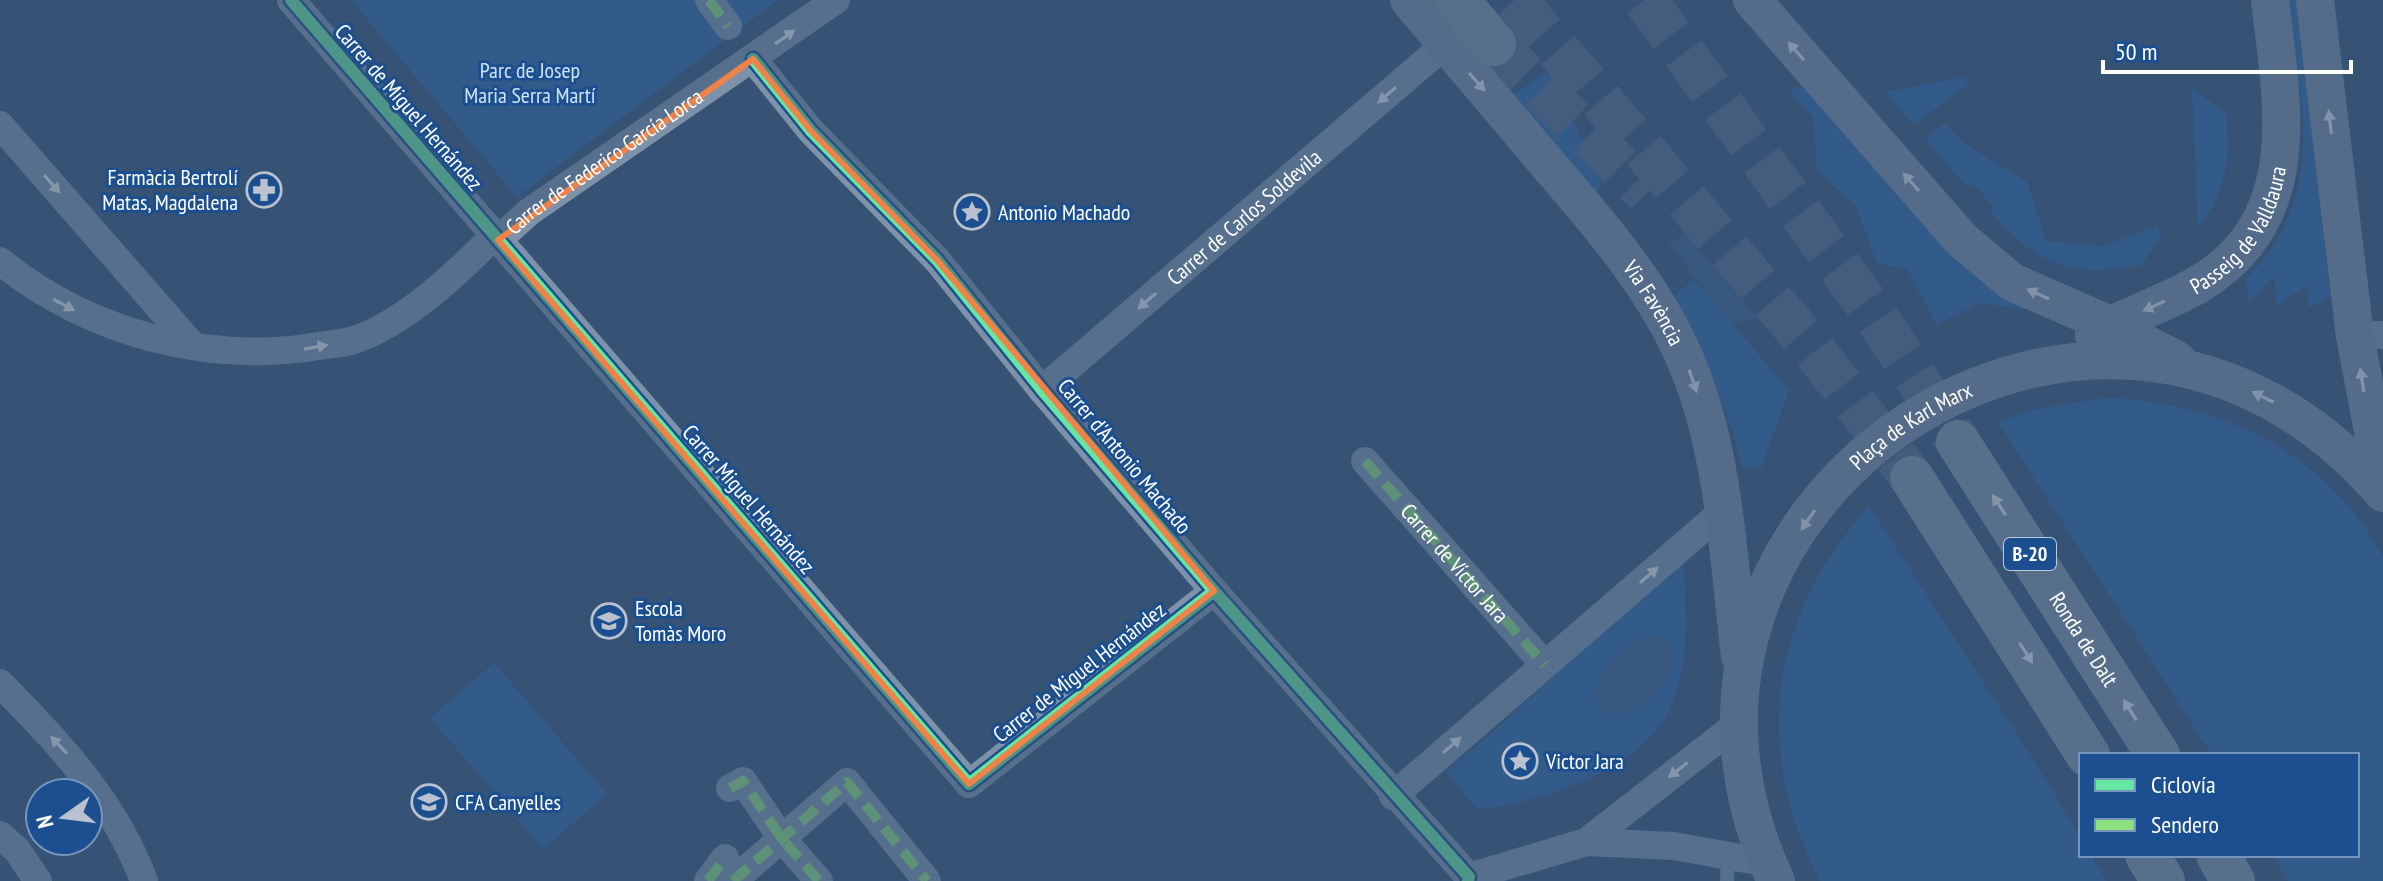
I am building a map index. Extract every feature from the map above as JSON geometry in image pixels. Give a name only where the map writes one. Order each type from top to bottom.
[{"type":"highway","points":[[1457,0],[1494,44]]},
{"type":"highway","name":"Ronda de Dalt","points":[[1958,442],[2157,753]]},
{"type":"highway","name":"B-20","points":[[1912,478],[2087,753]]},
{"type":"highway","points":[[2148,857],[2163,881]]},
{"type":"highway","points":[[2219,857],[2233,881]]},
{"type":"main road","name":"Via Favència","points":[[1409,0],[1625,256],[1659,308],[1686,359],[1705,415],[1722,512],[1742,678]]},
{"type":"main road","points":[[1752,0],[1962,240],[1989,266],[2012,282],[2110,325],[2197,370]]},
{"type":"main road","name":"Passeig de Valldaura","points":[[2043,364],[2110,325],[2202,282],[2241,250],[2263,217],[2276,183],[2283,137],[2270,0]]},
{"type":"main road","points":[[2315,0],[2369,336],[2383,484]]},
{"type":"main road","name":"Plaça de Karl Marx","points":[[1772,872],[1748,800],[1740,722],[1742,678],[1766,592],[1786,552],[1834,485],[1890,433],[1923,411],[1992,378],[2043,364],[2101,360],[2197,370],[2248,390],[2307,422],[2336,444],[2383,493]]},
{"type":"street","name":"Carrer de Miguel Hernández","points":[[291,0],[498,240]]},
{"type":"street","points":[[709,0],[728,26]]},
{"type":"street","name":"Carrer de Federico García Lorca","points":[[0,261],[31,286],[72,309],[127,332],[192,345],[280,353],[355,340],[427,298],[490,240],[498,240],[529,212],[836,0]]},
{"type":"street","name":"Carrer de Carlos Soldevila","points":[[1042,390],[1446,44]]},
{"type":"street","name":"Carrer d'Antonio Machado","points":[[753,59],[811,131],[937,260],[1042,390],[1214,591],[1469,879]]},
{"type":"street","points":[[0,125],[192,345]]},
{"type":"street","name":"Carrer Miguel Hernández","points":[[498,240],[969,784]]},
{"type":"street","name":"Carrer de Víctor Jara","points":[[1365,461],[1545,665]]},
{"type":"street","points":[[1393,796],[1722,512]]},
{"type":"street","name":"Carrer de Miguel Hernández","points":[[969,784],[1214,591]]},
{"type":"street","points":[[0,683],[100,793],[127,839],[144,881]]},
{"type":"street","points":[[1586,842],[1740,722]]},
{"type":"street","points":[[730,788],[743,781],[782,839],[819,881]]},
{"type":"street","points":[[708,881],[782,839],[847,782],[927,881]]},
{"type":"street","points":[[0,835],[17,850],[38,881]]},
{"type":"street","points":[[1469,879],[1586,842],[1674,846],[1728,868],[1772,872]]},
{"type":"highlighted area","points":[[753,59],[811,131],[937,260],[1214,591],[969,784],[498,240]]},
{"type":"green space","name":"Parc de Josep Maria Serra Martí","points":[[351,0],[778,0],[517,197]]},
{"type":"green space","points":[[2288,0],[2298,0],[2330,296],[2309,308],[2307,285],[2277,306],[2274,276],[2249,302],[2246,279],[2272,247],[2289,215],[2299,182],[2303,147],[2302,112]]},
{"type":"green space","points":[[1545,74],[1554,75],[1581,139],[1608,151],[1597,197],[1512,95]]},
{"type":"green space","points":[[1965,77],[1968,84],[1914,125],[1885,92]]},
{"type":"green space","points":[[1806,86],[2028,309],[1978,303],[1936,325],[1907,269],[1877,263],[1856,206],[1817,171],[1813,116],[1791,95],[1792,90]]},
{"type":"green space","points":[[2192,88],[2226,113],[2227,129],[2227,159],[2221,187],[2198,227]]},
{"type":"green space","points":[[1945,123],[1965,144],[2027,182],[2046,241],[2103,246],[2157,225],[2162,233],[2142,265],[2095,270],[2057,264],[2040,256],[2007,230],[1990,211],[1994,208],[1974,184],[1968,188],[1925,139]]},
{"type":"green space","points":[[1694,279],[1789,390],[1761,469],[1742,466],[1714,379],[1674,296]]},
{"type":"green space","points":[[2103,398],[2146,401],[2227,421],[2265,439],[2300,461],[2331,488],[2359,519],[2383,556],[2383,881],[2288,881],[2273,857],[2359,857],[2359,753],[2211,753],[1998,422],[2032,410]]},
{"type":"green space","points":[[1869,506],[2037,765],[2079,836],[2079,857],[2092,857],[2106,881],[1820,881],[1798,832],[1785,782],[1779,733],[1782,685],[1792,638],[1810,592],[1836,548]]},
{"type":"green space","points":[[1683,564],[1686,619],[1681,675],[1670,709],[1656,730],[1637,749],[1586,780],[1529,800],[1477,809],[1446,772]]},
{"type":"green space","points":[[494,663],[607,794],[543,849],[430,718]]},
{"type":"shaded area","points":[[1685,232],[1759,318],[1732,324],[1669,245]]},
{"type":"shaded area","points":[[1650,637],[1663,637],[1675,651],[1661,688],[1651,699],[1628,713],[1602,711],[1595,694],[1602,673],[1622,650]]},
{"type":"tunnel","points":[[1515,0],[1810,345],[1912,478]]},
{"type":"tunnel","points":[[1645,0],[1877,318],[1958,442]]},
{"type":"tunnel","points":[[1494,44],[1647,193]]},
{"type":"marked path","points":[[709,0],[728,26]]},
{"type":"marked path","points":[[1365,461],[1545,665]]},
{"type":"marked path","points":[[730,788],[743,781],[782,839],[819,881]]},
{"type":"marked path","points":[[733,881],[847,782],[927,881]]},
{"type":"marked path","points":[[708,881],[725,858]]},
{"type":"cycle path","points":[[291,0],[969,784],[1214,591]]},
{"type":"cycle path","points":[[753,59],[811,131],[937,260],[1042,390],[1214,591],[1469,877],[1468,881]]},
{"type":"place","name":"Farmàcia Bertrolí Matas, Magdalena","points":[[264,190]]},
{"type":"place","name":"Antonio Machado","points":[[972,212]]},
{"type":"place","name":"Escola Tomàs Moro","points":[[609,621]]},
{"type":"place","name":"Victor Jara","points":[[1520,761]]},
{"type":"place","name":"CFA Canyelles","points":[[429,802]]}]
